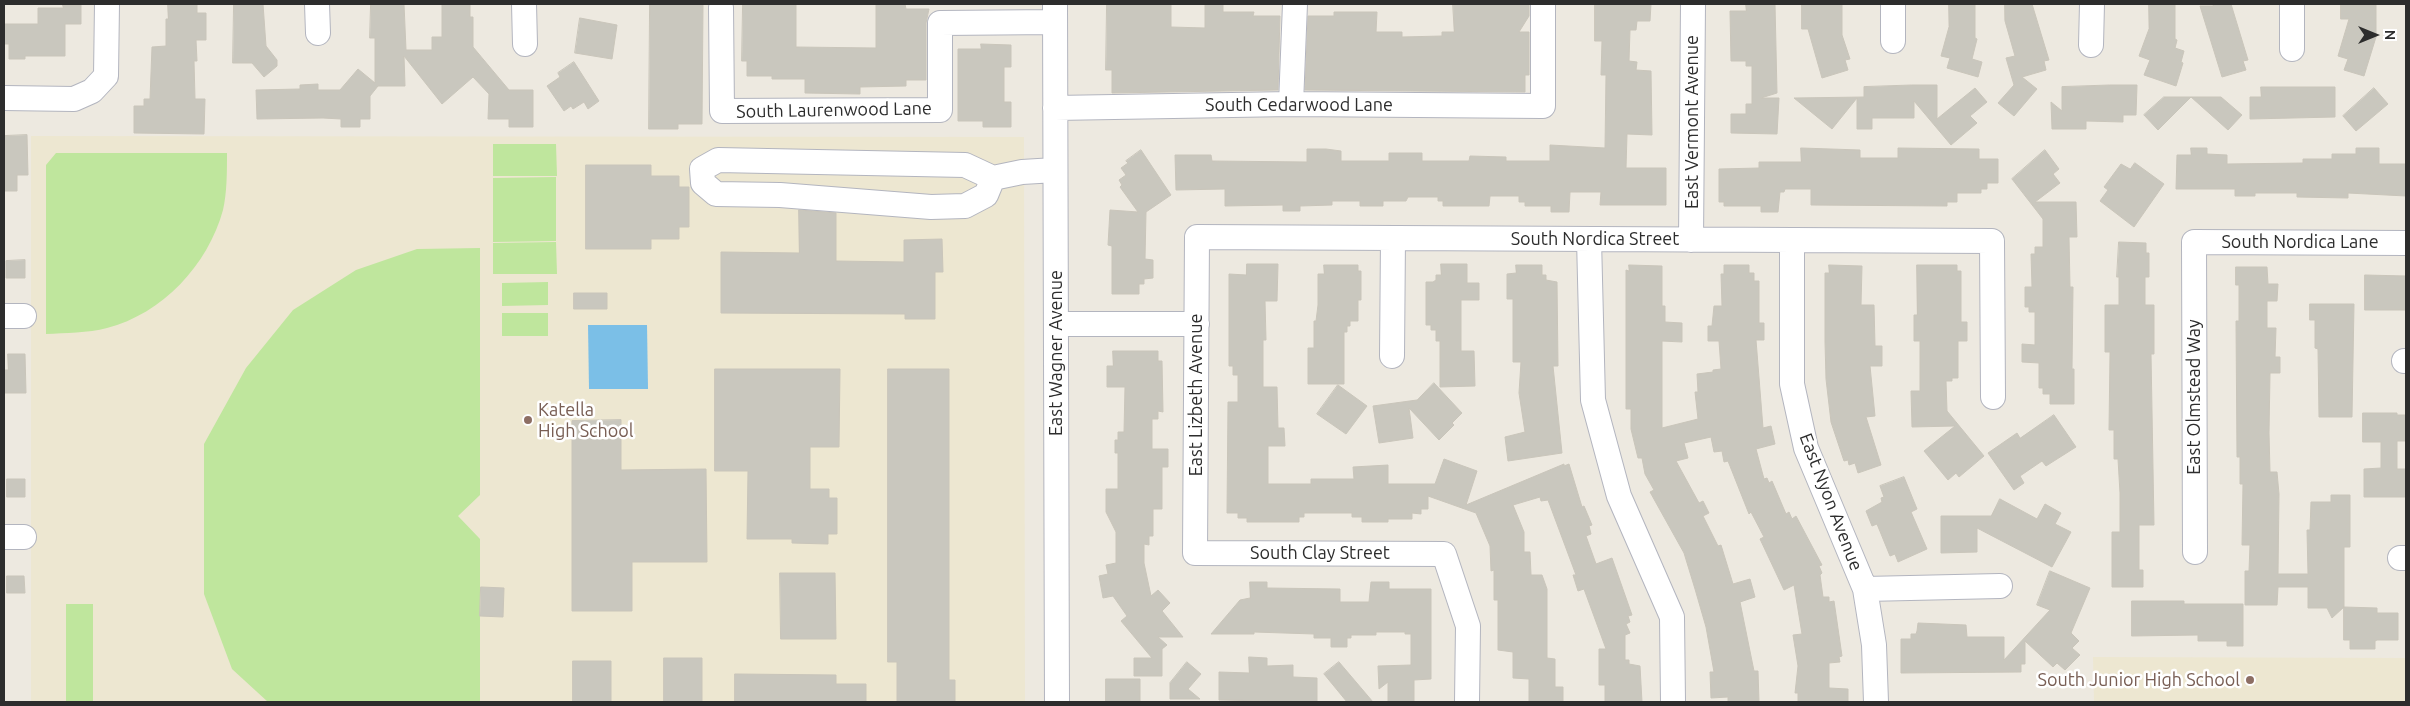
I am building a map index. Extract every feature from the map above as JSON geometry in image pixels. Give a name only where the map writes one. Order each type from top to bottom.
[{"type":"street","points":[[4,98],[74,99],[92,91],[106,76],[107,4]]},
{"type":"street","points":[[317,4],[318,33]]},
{"type":"street","points":[[524,4],[525,44]]},
{"type":"street","points":[[1291,104],[1294,4]]},
{"type":"street","name":"South Cedarwood Lane","points":[[1055,108],[1291,104],[1543,106],[1543,4]]},
{"type":"street","name":"East Vermont Avenue","points":[[1691,240],[1693,4]]},
{"type":"street","points":[[1893,4],[1893,41]]},
{"type":"street","points":[[2092,4],[2092,45]]},
{"type":"street","points":[[2292,4],[2292,49]]},
{"type":"street","name":"South Laurenwood Lane","points":[[721,7],[722,111],[940,110],[940,23],[1055,13]]},
{"type":"street","name":"East Wagner Avenue","points":[[1055,13],[1056,702]]},
{"type":"street","points":[[994,178],[986,195],[965,206],[931,207],[780,195],[716,194],[703,183],[702,169],[718,160],[965,165],[994,178],[1022,172],[1055,170]]},
{"type":"street","name":"South Nordica Street","points":[[1197,237],[1992,241],[1993,397]]},
{"type":"street","name":"East Lizbeth Avenue","points":[[1195,553],[1197,237]]},
{"type":"street","points":[[1392,238],[1392,356]]},
{"type":"street","points":[[1589,239],[1593,400],[1619,496],[1672,617],[1672,702]]},
{"type":"street","name":"East Nyon Avenue","points":[[1792,240],[1792,384],[1806,448],[1865,589],[1874,645],[1876,702]]},
{"type":"street","name":"South Nordica Lane","points":[[2194,242],[2406,243]]},
{"type":"street","name":"East Olmstead Way","points":[[2194,242],[2195,552]]},
{"type":"street","points":[[1056,324],[1197,324]]},
{"type":"street","name":"South Clay Street","points":[[1195,553],[1444,554],[1468,626],[1468,702]]},
{"type":"street","points":[[1865,589],[2000,586]]},
{"type":"shaded area","name":"Katella High School","points":[[31,136],[1024,137],[1025,702],[31,702]]},
{"type":"shaded area","name":"South Junior High School","points":[[2093,657],[2406,658],[2406,702],[2094,702]]},
{"type":"green space","points":[[493,144],[556,144],[557,176],[493,176]]},
{"type":"green space","points":[[56,153],[227,153],[226,190],[223,210],[206,250],[194,268],[164,299],[127,321],[92,331],[46,334],[46,165]]},
{"type":"green space","points":[[556,177],[556,241],[493,242],[493,178]]},
{"type":"green space","points":[[556,242],[557,274],[493,274],[493,243]]},
{"type":"green space","points":[[480,248],[480,495],[458,516],[480,539],[480,702],[268,702],[232,669],[204,594],[204,444],[246,368],[293,310],[356,270],[417,249]]},
{"type":"green space","points":[[548,282],[548,305],[502,306],[502,283]]},
{"type":"green space","points":[[502,313],[548,313],[548,336],[502,336]]},
{"type":"green space","points":[[66,604],[93,604],[93,702],[66,702]]},
{"type":"water","points":[[588,325],[647,325],[648,389],[589,389]]},
{"type":"building","points":[[168,4],[197,4],[197,13],[206,13],[206,40],[196,40],[197,61],[194,61],[195,99],[205,99],[204,134],[134,133],[134,106],[144,106],[144,99],[150,99],[152,47],[166,46]]},
{"type":"building","points":[[234,4],[263,4],[266,46],[277,60],[277,66],[264,77],[252,63],[233,63]]},
{"type":"building","points":[[371,4],[404,4],[406,50],[432,50],[432,37],[442,37],[442,4],[470,4],[470,17],[473,17],[473,47],[509,90],[533,90],[533,127],[509,127],[509,119],[488,119],[489,94],[473,77],[442,104],[404,56],[405,86],[378,86],[370,96],[370,119],[360,119],[360,127],[341,127],[341,119],[257,119],[256,90],[300,89],[300,85],[318,84],[318,90],[340,90],[358,69],[375,83],[375,38],[370,38]]},
{"type":"building","points":[[650,4],[703,4],[702,124],[678,124],[678,129],[649,129]]},
{"type":"building","points":[[743,4],[796,4],[796,47],[876,48],[876,4],[905,4],[906,9],[929,9],[926,23],[926,80],[906,80],[906,86],[860,87],[860,94],[805,93],[805,79],[772,79],[772,76],[747,76],[747,61],[742,61]]},
{"type":"building","points":[[1107,4],[1171,4],[1171,27],[1205,28],[1205,4],[1223,4],[1223,12],[1254,12],[1253,16],[1280,16],[1278,90],[1112,93],[1112,70],[1106,70]]},
{"type":"building","points":[[1453,4],[1529,4],[1529,16],[1519,32],[1529,32],[1529,75],[1525,75],[1525,92],[1305,90],[1308,16],[1334,16],[1334,12],[1377,12],[1376,32],[1402,32],[1402,37],[1442,36],[1442,32],[1454,32]]},
{"type":"building","points":[[1595,4],[1651,4],[1650,21],[1637,21],[1636,30],[1630,30],[1629,61],[1637,62],[1636,70],[1651,71],[1652,135],[1627,134],[1626,168],[1666,168],[1666,205],[1600,205],[1601,192],[1570,192],[1569,212],[1551,212],[1551,206],[1525,206],[1525,202],[1519,202],[1519,196],[1490,196],[1489,206],[1443,206],[1443,201],[1438,201],[1438,197],[1408,197],[1406,201],[1383,201],[1383,206],[1360,206],[1360,201],[1332,201],[1332,205],[1300,206],[1300,211],[1283,211],[1283,205],[1225,206],[1225,189],[1176,190],[1175,155],[1211,155],[1212,161],[1307,162],[1307,149],[1326,149],[1341,151],[1341,161],[1389,161],[1389,153],[1422,153],[1422,161],[1469,161],[1470,156],[1506,157],[1506,161],[1550,161],[1550,145],[1605,148],[1606,75],[1601,75],[1602,41],[1595,41]]},
{"type":"building","points":[[1746,4],[1775,4],[1777,93],[1761,98],[1779,98],[1777,134],[1731,133],[1731,114],[1746,114],[1746,104],[1752,104],[1752,66],[1746,66],[1746,61],[1731,61],[1730,11],[1746,11]]},
{"type":"building","points":[[1802,4],[1842,4],[1842,35],[1850,59],[1845,60],[1848,70],[1822,78],[1808,29],[1802,29]]},
{"type":"building","points":[[1949,4],[1975,4],[1975,38],[1977,39],[1972,59],[1982,62],[1978,77],[1947,68],[1950,58],[1941,56],[1949,27]]},
{"type":"building","points":[[2005,4],[2032,4],[2049,60],[2044,61],[2046,70],[2022,77],[2037,89],[2014,116],[1998,103],[2014,85],[2006,58],[2015,56],[2005,21]]},
{"type":"building","points":[[2149,4],[2175,4],[2175,39],[2177,40],[2175,48],[2184,51],[2181,62],[2183,63],[2176,86],[2144,75],[2150,60],[2139,56],[2149,29]]},
{"type":"building","points":[[2213,4],[2231,4],[2248,60],[2243,61],[2246,70],[2222,77],[2200,6],[2213,6]]},
{"type":"building","points":[[2341,4],[2376,5],[2376,37],[2364,76],[2344,70],[2348,59],[2338,56],[2349,19],[2341,19]]},
{"type":"building","points":[[63,5],[81,5],[81,24],[65,24],[65,56],[25,56],[25,59],[9,59],[9,44],[4,44],[4,24],[38,24],[38,8],[63,8]]},
{"type":"building","points":[[580,18],[617,25],[612,59],[575,53]]},
{"type":"building","points":[[981,44],[1011,45],[1011,67],[1004,67],[1004,102],[1011,102],[1011,127],[983,127],[983,121],[958,121],[958,49],[981,49]]},
{"type":"building","points":[[574,62],[599,101],[588,109],[584,102],[573,109],[571,106],[564,111],[547,86],[560,77],[558,73]]},
{"type":"building","points":[[1937,85],[1937,119],[1975,88],[1987,102],[1970,116],[1977,123],[1951,145],[1914,101],[1914,118],[1872,118],[1872,129],[1857,129],[1857,98],[1832,129],[1794,98],[1864,97],[1864,87]]},
{"type":"building","points":[[2137,85],[2136,115],[2123,115],[2123,122],[2086,121],[2086,129],[2052,129],[2051,102],[2062,111],[2062,87]]},
{"type":"building","points":[[2261,87],[2335,87],[2335,117],[2250,119],[2250,97],[2261,97]]},
{"type":"building","points":[[2374,88],[2388,104],[2356,131],[2343,116]]},
{"type":"building","points":[[2164,97],[2191,97],[2158,130],[2144,115]]},
{"type":"building","points":[[2191,97],[2221,97],[2242,115],[2228,130]]},
{"type":"building","points":[[27,135],[28,175],[17,175],[17,191],[4,191],[4,136]]},
{"type":"building","points":[[1801,148],[1860,150],[1860,158],[1898,158],[1898,148],[1979,149],[1979,159],[1998,159],[1998,183],[1987,183],[1987,189],[1981,189],[1981,193],[1957,193],[1957,202],[1947,202],[1947,206],[1811,205],[1811,189],[1785,189],[1784,192],[1780,192],[1778,212],[1761,212],[1761,206],[1724,206],[1724,202],[1719,202],[1719,169],[1759,168],[1759,162],[1801,162]]},
{"type":"building","points":[[2191,148],[2207,148],[2207,154],[2227,155],[2227,164],[2303,163],[2303,159],[2332,159],[2332,154],[2356,154],[2356,148],[2379,148],[2379,164],[2406,164],[2406,196],[2348,193],[2348,198],[2297,197],[2297,193],[2255,193],[2255,196],[2235,196],[2235,189],[2176,189],[2177,155],[2191,155]]},
{"type":"building","points":[[1141,150],[1171,195],[1146,212],[1145,259],[1153,260],[1153,278],[1144,279],[1144,284],[1139,284],[1139,294],[1112,294],[1112,246],[1108,245],[1110,210],[1138,212],[1120,187],[1122,185],[1119,180],[1126,175],[1121,168],[1128,163],[1126,161]]},
{"type":"building","points":[[2045,150],[2059,169],[2053,174],[2060,183],[2035,202],[2076,202],[2077,237],[2069,237],[2070,287],[2073,287],[2072,369],[2074,369],[2074,404],[2050,404],[2050,394],[2043,394],[2043,388],[2039,388],[2039,363],[2022,362],[2022,344],[2035,345],[2035,312],[2029,312],[2029,307],[2025,307],[2025,287],[2032,287],[2031,254],[2035,254],[2035,247],[2043,247],[2043,219],[2012,179]]},
{"type":"building","points":[[2135,163],[2164,184],[2134,227],[2100,201],[2108,190],[2104,187],[2121,164],[2130,169]]},
{"type":"building","points":[[586,165],[651,165],[651,176],[679,176],[679,187],[689,187],[689,227],[679,227],[679,239],[651,239],[651,249],[586,249]]},
{"type":"building","points":[[799,210],[836,213],[836,261],[904,262],[904,240],[942,239],[943,272],[935,272],[935,319],[905,319],[905,314],[721,313],[721,252],[799,253]]},
{"type":"building","points":[[2119,242],[2146,243],[2146,253],[2149,253],[2149,277],[2145,277],[2145,305],[2154,305],[2154,354],[2151,354],[2154,525],[2139,525],[2139,570],[2143,570],[2143,587],[2112,587],[2112,532],[2120,532],[2120,493],[2118,459],[2114,459],[2114,430],[2109,430],[2110,352],[2105,352],[2105,305],[2119,305],[2119,277],[2117,277]]},
{"type":"building","points":[[25,260],[25,278],[6,278],[6,261]]},
{"type":"building","points":[[1247,264],[1278,264],[1277,301],[1265,301],[1266,340],[1263,340],[1263,387],[1277,387],[1278,428],[1284,428],[1285,446],[1268,446],[1268,484],[1311,484],[1311,479],[1354,479],[1353,467],[1388,465],[1388,484],[1435,484],[1444,459],[1477,471],[1466,505],[1564,464],[1564,466],[1569,464],[1582,507],[1584,506],[1592,525],[1589,526],[1591,534],[1586,536],[1596,564],[1612,558],[1632,615],[1628,616],[1630,622],[1626,624],[1630,633],[1625,635],[1625,660],[1629,660],[1629,664],[1640,666],[1642,702],[1605,702],[1605,685],[1599,685],[1599,649],[1606,649],[1584,589],[1578,591],[1573,575],[1576,575],[1548,500],[1541,501],[1540,497],[1513,505],[1524,532],[1524,552],[1530,552],[1531,575],[1542,575],[1547,589],[1547,658],[1555,659],[1555,687],[1563,687],[1563,702],[1529,702],[1529,679],[1513,678],[1513,652],[1498,650],[1498,600],[1494,600],[1494,570],[1491,571],[1490,546],[1476,513],[1428,496],[1428,509],[1421,509],[1421,514],[1412,513],[1412,519],[1388,519],[1388,522],[1362,522],[1362,517],[1352,517],[1352,513],[1304,513],[1304,517],[1299,517],[1299,522],[1247,522],[1247,518],[1238,518],[1238,513],[1227,513],[1228,402],[1238,402],[1238,375],[1233,375],[1233,366],[1229,366],[1229,274],[1246,275]]},
{"type":"building","points":[[1441,264],[1467,264],[1467,283],[1479,283],[1479,300],[1461,300],[1461,351],[1474,351],[1475,386],[1440,387],[1440,341],[1436,341],[1436,330],[1431,330],[1431,325],[1426,325],[1426,282],[1433,282],[1436,280],[1436,275],[1441,275]]},
{"type":"building","points":[[1324,265],[1358,265],[1358,271],[1361,271],[1361,300],[1358,300],[1358,321],[1350,321],[1350,326],[1347,326],[1347,332],[1344,332],[1344,384],[1308,384],[1308,348],[1314,348],[1314,321],[1316,321],[1318,305],[1318,274],[1324,274]]},
{"type":"building","points":[[1516,265],[1542,265],[1542,275],[1546,275],[1546,280],[1557,282],[1558,366],[1553,366],[1562,453],[1508,461],[1505,437],[1525,432],[1519,393],[1521,362],[1513,362],[1513,299],[1507,299],[1507,274],[1516,273]]},
{"type":"building","points":[[1629,265],[1662,266],[1662,306],[1665,306],[1665,322],[1682,323],[1682,342],[1662,341],[1662,428],[1698,419],[1695,392],[1698,392],[1697,374],[1721,369],[1719,341],[1708,341],[1708,326],[1712,326],[1714,306],[1722,306],[1721,274],[1724,274],[1724,265],[1749,265],[1749,273],[1754,273],[1754,281],[1759,281],[1759,323],[1764,323],[1764,340],[1756,340],[1763,428],[1771,426],[1775,444],[1756,449],[1764,479],[1767,478],[1769,483],[1772,481],[1786,514],[1789,512],[1792,519],[1796,516],[1822,565],[1819,566],[1822,573],[1820,575],[1823,597],[1829,597],[1829,602],[1834,601],[1842,656],[1839,657],[1840,662],[1829,663],[1829,688],[1848,689],[1848,702],[1798,702],[1798,693],[1795,693],[1798,666],[1793,635],[1802,634],[1794,585],[1784,590],[1760,539],[1764,537],[1751,512],[1749,514],[1728,461],[1724,462],[1722,451],[1714,452],[1711,437],[1684,443],[1688,458],[1676,461],[1699,503],[1703,501],[1709,513],[1703,516],[1718,546],[1721,545],[1733,584],[1750,579],[1755,597],[1740,602],[1754,671],[1758,671],[1759,702],[1728,702],[1728,697],[1711,698],[1710,672],[1714,672],[1706,627],[1695,589],[1684,553],[1650,492],[1654,490],[1645,474],[1642,458],[1638,458],[1631,429],[1631,409],[1626,409],[1626,270],[1629,271]]},
{"type":"building","points":[[1829,265],[1862,266],[1861,305],[1874,305],[1875,346],[1882,346],[1882,366],[1870,366],[1875,416],[1866,417],[1881,465],[1858,473],[1855,463],[1849,465],[1848,460],[1844,461],[1831,422],[1826,379],[1825,342],[1825,273],[1829,273]]},
{"type":"building","points":[[1917,265],[1957,265],[1957,271],[1961,271],[1961,322],[1967,322],[1967,341],[1958,341],[1958,378],[1946,381],[1947,411],[1984,456],[1959,477],[1956,473],[1948,480],[1924,451],[1955,426],[1912,427],[1911,391],[1920,391],[1920,341],[1914,341],[1914,315],[1917,315]]},
{"type":"building","points":[[2236,267],[2267,267],[2268,284],[2278,284],[2277,301],[2267,301],[2267,328],[2276,328],[2275,357],[2280,357],[2280,373],[2270,373],[2269,433],[2270,472],[2277,472],[2279,494],[2278,574],[2308,574],[2307,530],[2310,530],[2311,502],[2331,502],[2331,495],[2350,495],[2350,547],[2344,547],[2344,607],[2332,618],[2327,608],[2308,608],[2308,587],[2278,587],[2277,605],[2245,605],[2245,571],[2249,571],[2250,545],[2242,545],[2243,484],[2240,484],[2240,457],[2237,457],[2236,321],[2239,321],[2239,285],[2236,285]]},
{"type":"building","points":[[2365,275],[2406,276],[2406,310],[2365,310]]},
{"type":"building","points":[[574,293],[607,293],[607,309],[574,309]]},
{"type":"building","points":[[2310,304],[2354,304],[2352,417],[2319,417],[2318,349],[2315,348],[2315,320],[2310,320]]},
{"type":"building","points":[[1113,351],[1158,351],[1158,361],[1162,361],[1163,412],[1158,411],[1158,419],[1152,419],[1152,449],[1168,449],[1168,467],[1162,467],[1162,509],[1153,509],[1153,536],[1149,536],[1149,545],[1144,544],[1144,563],[1151,596],[1158,590],[1170,603],[1162,611],[1183,637],[1158,637],[1167,645],[1162,649],[1162,676],[1134,676],[1134,658],[1152,658],[1121,621],[1127,616],[1113,596],[1103,598],[1099,576],[1108,574],[1106,565],[1116,563],[1116,532],[1106,512],[1106,489],[1118,489],[1118,453],[1115,453],[1115,440],[1118,440],[1118,432],[1124,432],[1125,387],[1107,387],[1107,366],[1113,366]]},
{"type":"building","points":[[8,354],[25,354],[26,393],[4,393],[4,370],[8,370]]},
{"type":"building","points":[[715,369],[840,369],[839,447],[810,447],[810,489],[829,489],[829,498],[837,498],[837,534],[828,534],[828,544],[792,543],[792,539],[747,539],[748,471],[715,471]]},
{"type":"building","points":[[888,369],[949,369],[949,680],[955,680],[955,702],[897,702],[897,662],[888,662]]},
{"type":"building","points":[[1434,383],[1462,413],[1452,423],[1454,425],[1439,440],[1409,408],[1413,438],[1379,443],[1373,406],[1417,400]]},
{"type":"building","points":[[1338,385],[1367,406],[1346,434],[1317,414]]},
{"type":"building","points":[[2363,413],[2397,413],[2397,415],[2406,415],[2406,441],[2397,441],[2397,469],[2406,469],[2406,497],[2364,497],[2364,469],[2381,468],[2381,442],[2363,442]]},
{"type":"building","points":[[2054,415],[2076,447],[2046,466],[2042,461],[2020,476],[2024,483],[2014,490],[1988,453],[2017,433],[2020,438]]},
{"type":"building","points":[[621,420],[621,470],[706,469],[707,562],[632,562],[632,611],[572,611],[572,421]]},
{"type":"building","points":[[1904,477],[1917,509],[1911,512],[1927,549],[1898,562],[1895,554],[1890,556],[1877,524],[1872,526],[1866,511],[1882,502],[1881,498],[1884,497],[1880,486]]},
{"type":"building","points":[[7,479],[25,479],[25,497],[7,497]]},
{"type":"building","points":[[2000,499],[2037,519],[2045,504],[2061,513],[2055,524],[2071,532],[2052,567],[1977,528],[1977,552],[1941,553],[1941,516],[1991,516]]},
{"type":"building","points":[[2050,571],[2090,588],[2071,633],[2079,641],[2072,648],[2080,655],[2065,670],[2057,663],[2053,667],[2025,641],[2025,664],[2021,664],[2021,672],[1901,673],[1901,639],[1911,639],[1911,634],[1916,634],[1918,623],[1966,625],[1967,637],[2004,637],[2004,660],[2050,610],[2037,605]]},
{"type":"building","points":[[780,573],[835,573],[836,639],[781,639]]},
{"type":"building","points":[[7,576],[24,576],[25,593],[7,593]]},
{"type":"building","points":[[1250,582],[1267,582],[1267,588],[1340,589],[1340,602],[1369,602],[1371,582],[1389,582],[1389,589],[1431,589],[1431,679],[1414,680],[1414,702],[1388,702],[1388,682],[1379,689],[1378,666],[1411,665],[1411,634],[1405,634],[1405,632],[1376,632],[1376,635],[1351,635],[1351,638],[1347,638],[1347,647],[1331,647],[1331,638],[1314,638],[1314,634],[1254,632],[1254,634],[1211,634],[1240,600],[1250,598]]},
{"type":"building","points":[[481,587],[504,588],[503,617],[480,616]]},
{"type":"building","points":[[2132,601],[2184,601],[2184,604],[2243,604],[2243,646],[2227,646],[2227,641],[2198,641],[2198,635],[2132,636]]},
{"type":"building","points":[[2344,607],[2377,608],[2377,613],[2398,613],[2398,640],[2377,640],[2375,641],[2375,649],[2350,649],[2350,640],[2344,640]]},
{"type":"building","points":[[1249,657],[1267,658],[1267,666],[1293,665],[1293,677],[1317,678],[1317,702],[1219,700],[1219,672],[1249,673]]},
{"type":"building","points":[[664,658],[702,658],[702,702],[664,702]]},
{"type":"building","points":[[573,661],[611,661],[611,702],[573,702]]},
{"type":"building","points":[[1187,662],[1201,674],[1188,689],[1200,699],[1170,699],[1170,683]]},
{"type":"building","points":[[1339,662],[1373,702],[1347,702],[1324,674]]},
{"type":"building","points":[[735,674],[836,675],[836,684],[866,684],[866,702],[735,702]]},
{"type":"building","points":[[1106,679],[1140,679],[1140,702],[1106,702]]},
{"type":"place","name":"Katella High School","points":[[528,420]]},
{"type":"place","name":"South Junior High School","points":[[2250,680]]}]
